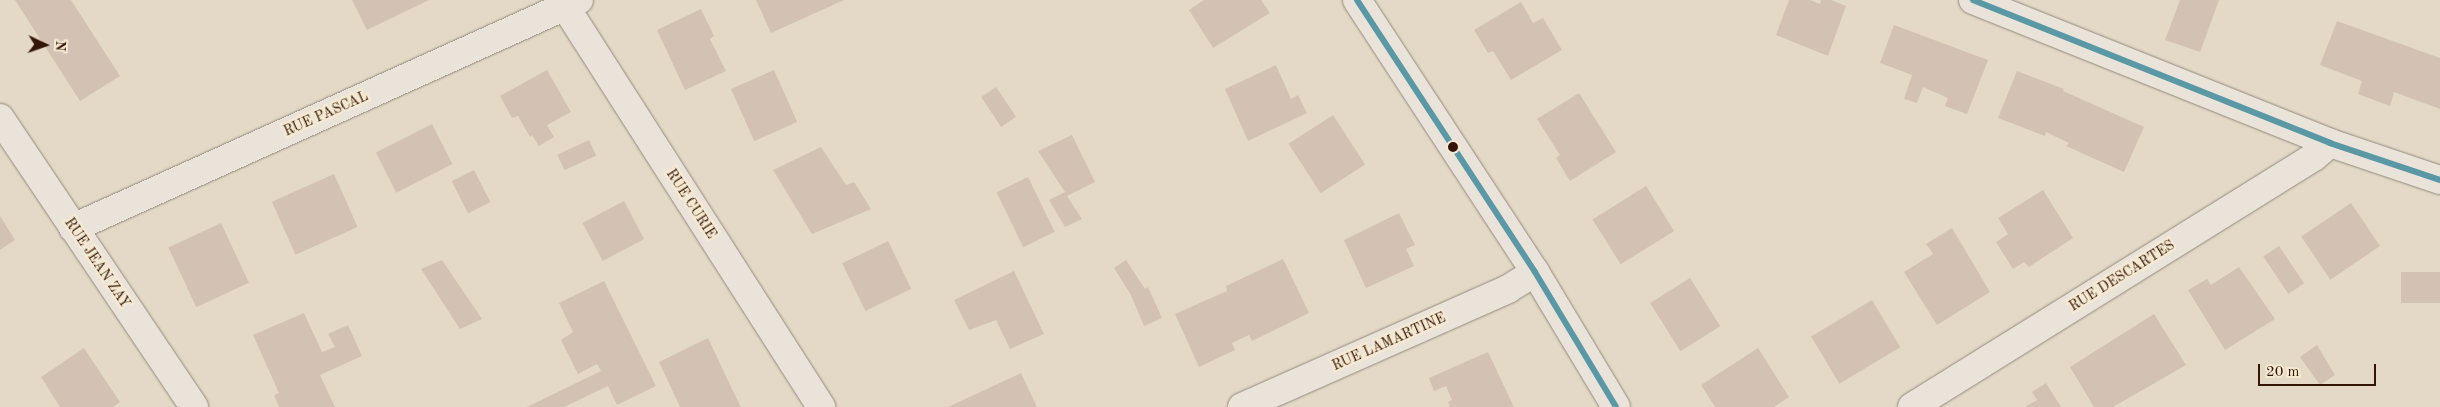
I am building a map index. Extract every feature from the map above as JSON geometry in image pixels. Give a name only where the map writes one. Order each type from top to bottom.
[{"type":"street","points":[[1357,0],[1535,272],[1616,407]]},
{"type":"street","points":[[1973,0],[2330,143],[2440,180]]},
{"type":"street","name":"RUE PASCAL","points":[[73,228],[568,2]]},
{"type":"street","name":"RUE CURIE","points":[[568,2],[821,407]]},
{"type":"street","name":"RUE JEAN ZAY","points":[[0,118],[194,407]]},
{"type":"street","name":"RUE DESCARTES","points":[[1912,407],[2314,156],[2330,143]]},
{"type":"street","name":"RUE LAMARTINE","points":[[1242,407],[1508,289],[1535,272]]},
{"type":"building","points":[[15,0],[71,0],[120,76],[80,101]]},
{"type":"building","points":[[352,0],[429,0],[367,30]]},
{"type":"building","points":[[756,0],[844,0],[771,33]]},
{"type":"building","points":[[1204,0],[1261,0],[1270,13],[1213,48],[1189,10]]},
{"type":"building","points":[[1789,0],[1810,0],[1820,4],[1821,0],[1831,0],[1846,6],[1828,56],[1776,35]]},
{"type":"building","points":[[2180,0],[2219,0],[2200,52],[2165,40]]},
{"type":"building","points":[[1521,2],[1533,23],[1543,18],[1562,50],[1511,80],[1493,51],[1488,53],[1474,30]]},
{"type":"building","points":[[701,9],[714,36],[710,39],[726,71],[685,90],[657,30]]},
{"type":"building","points":[[2337,21],[2440,58],[2440,109],[2394,92],[2390,106],[2358,94],[2362,81],[2320,65]]},
{"type":"building","points":[[1894,25],[1988,60],[1967,114],[1945,106],[1948,98],[1923,87],[1917,103],[1904,99],[1912,75],[1880,63]]},
{"type":"building","points":[[1276,65],[1291,99],[1298,95],[1307,113],[1248,141],[1225,89]]},
{"type":"building","points":[[547,70],[571,112],[547,125],[554,137],[539,146],[532,135],[530,137],[518,116],[512,118],[500,96]]},
{"type":"building","points":[[774,70],[797,122],[754,141],[731,89]]},
{"type":"building","points":[[2017,71],[2064,89],[2063,91],[2144,127],[2124,172],[2066,146],[2069,143],[2046,132],[2045,136],[1998,118]]},
{"type":"building","points":[[996,87],[1016,117],[1001,127],[981,97]]},
{"type":"building","points":[[1579,93],[1616,152],[1570,181],[1556,158],[1560,155],[1537,119]]},
{"type":"building","points":[[1333,115],[1365,164],[1321,193],[1289,144]]},
{"type":"building","points":[[432,124],[452,164],[396,193],[376,153]]},
{"type":"building","points":[[1072,135],[1095,182],[1067,196],[1082,219],[1065,227],[1049,200],[1065,192],[1038,151]]},
{"type":"building","points":[[589,140],[596,155],[564,170],[557,155]]},
{"type":"building","points":[[821,147],[846,185],[854,182],[871,209],[812,234],[773,170]]},
{"type":"building","points":[[474,170],[490,202],[468,213],[452,181]]},
{"type":"building","points":[[334,174],[358,227],[295,255],[272,202]]},
{"type":"building","points":[[1028,177],[1055,232],[1023,247],[997,192]]},
{"type":"building","points":[[1646,186],[1674,231],[1621,264],[1593,219]]},
{"type":"building","points":[[2043,190],[2073,238],[2029,267],[2024,262],[2013,269],[1996,242],[2008,234],[1998,218]]},
{"type":"building","points":[[624,201],[644,239],[603,261],[583,223]]},
{"type":"building","points":[[2351,203],[2380,246],[2330,280],[2301,237]]},
{"type":"building","points":[[1399,213],[1415,245],[1406,249],[1414,266],[1366,288],[1344,240]]},
{"type":"building","points":[[0,216],[15,240],[0,250]]},
{"type":"building","points":[[221,223],[249,283],[196,307],[168,248]]},
{"type":"building","points":[[1952,228],[1990,292],[1937,325],[1904,272],[1933,254],[1926,244]]},
{"type":"building","points":[[888,241],[911,289],[865,311],[842,263]]},
{"type":"building","points":[[2279,246],[2304,283],[2288,294],[2263,257]]},
{"type":"building","points":[[1283,259],[1309,313],[1252,341],[1249,335],[1232,343],[1235,350],[1199,367],[1175,314],[1227,291],[1226,286]]},
{"type":"building","points":[[442,260],[482,319],[460,329],[421,269]]},
{"type":"building","points":[[1126,260],[1145,289],[1148,287],[1162,318],[1144,326],[1131,295],[1114,268]]},
{"type":"building","points":[[2239,267],[2275,319],[2225,350],[2188,290],[2207,279],[2211,285]]},
{"type":"building","points":[[1014,271],[1044,334],[1010,349],[996,320],[969,330],[954,300]]},
{"type":"building","points":[[2401,272],[2440,272],[2440,303],[2401,303]]},
{"type":"building","points":[[1690,278],[1720,326],[1680,351],[1650,303]]},
{"type":"building","points":[[604,281],[656,386],[617,405],[608,386],[564,407],[527,407],[601,371],[597,364],[578,374],[561,340],[573,332],[559,303]]},
{"type":"building","points":[[1872,300],[1900,347],[1839,384],[1811,337]]},
{"type":"building","points":[[304,313],[322,352],[335,347],[328,334],[348,325],[362,356],[320,375],[335,407],[279,407],[274,395],[279,393],[253,335]]},
{"type":"building","points":[[2154,314],[2186,365],[2113,407],[2094,407],[2070,367]]},
{"type":"building","points":[[708,338],[741,407],[680,407],[659,362]]},
{"type":"building","points":[[2317,345],[2335,375],[2320,385],[2300,357]]},
{"type":"building","points":[[84,348],[120,402],[113,407],[60,407],[41,377]]},
{"type":"building","points":[[1758,348],[1789,397],[1774,407],[1715,407],[1701,385]]},
{"type":"building","points":[[1488,352],[1514,407],[1450,407],[1448,402],[1452,400],[1446,386],[1434,391],[1429,378]]},
{"type":"building","points":[[1021,373],[1037,407],[948,407]]},
{"type":"building","points":[[2046,383],[2061,407],[2025,407],[2037,400],[2032,392]]},
{"type":"transit line","points":[[1357,0],[1535,272],[1616,407]]},
{"type":"transit line","points":[[1973,0],[2330,143],[2440,180]]}]
